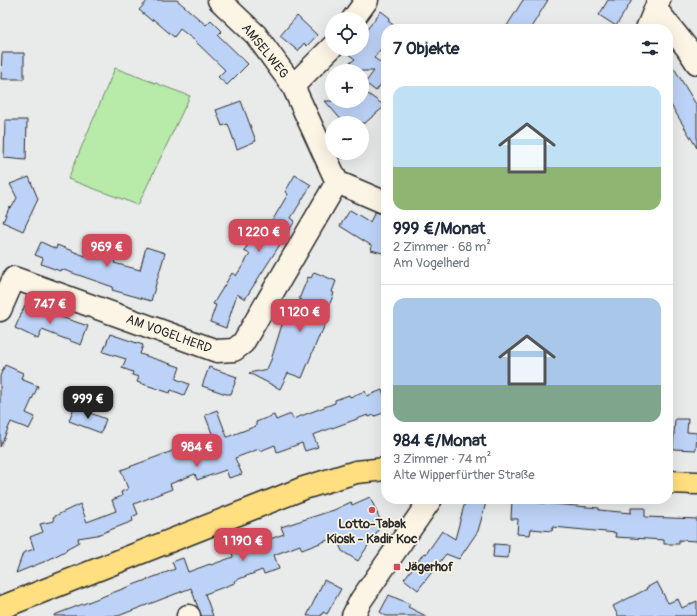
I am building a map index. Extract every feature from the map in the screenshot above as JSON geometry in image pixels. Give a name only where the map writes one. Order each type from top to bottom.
[{"type":"main road","points":[[0,608],[304,488],[356,472],[381,470]]},
{"type":"main road","points":[[673,482],[697,483]]},
{"type":"street","name":"AMSELWEG","points":[[219,0],[256,35],[293,86],[338,182]]},
{"type":"street","points":[[358,12],[366,0]]},
{"type":"street","points":[[649,24],[657,4]]},
{"type":"street","points":[[657,4],[671,24]]},
{"type":"street","points":[[673,27],[697,64]]},
{"type":"street","name":"AMSELWEG","points":[[293,86],[325,55]]},
{"type":"street","points":[[338,182],[381,201]]},
{"type":"street","name":"AM VOGELHERD","points":[[0,310],[7,275],[217,351],[234,350],[243,343],[338,182]]},
{"type":"street","points":[[353,616],[361,600],[428,504]]},
{"type":"green space","points":[[115,68],[190,96],[138,205],[68,179]]},
{"type":"building","points":[[148,0],[177,0],[206,25],[211,20],[222,31],[218,35],[248,64],[227,85],[218,77],[225,70],[194,40],[180,29],[174,37],[153,19],[152,21],[139,10]]},
{"type":"building","points":[[523,0],[548,0],[533,24],[508,24]]},
{"type":"building","points":[[608,0],[632,0],[617,24],[613,24],[599,15]]},
{"type":"building","points":[[381,11],[390,18],[388,21],[392,24],[381,24],[381,49],[374,58],[380,62],[381,61],[381,84],[376,91],[369,86],[369,78],[374,71],[369,71],[369,64],[349,64],[355,59],[351,56],[369,56],[369,27]]},
{"type":"building","points":[[297,16],[317,35],[307,46],[304,43],[298,51],[280,36]]},
{"type":"building","points":[[2,53],[24,53],[24,79],[1,79]]},
{"type":"building","points":[[673,66],[697,106],[697,148],[673,108]]},
{"type":"building","points":[[369,95],[381,103],[381,109],[369,120],[369,116],[338,116],[331,108],[369,108]]},
{"type":"building","points":[[241,101],[256,141],[237,149],[228,124],[222,126],[216,110]]},
{"type":"building","points":[[5,120],[27,120],[26,160],[4,158]]},
{"type":"building","points":[[295,175],[311,185],[291,218],[295,221],[245,299],[237,294],[226,328],[210,322],[216,305],[213,304],[232,273],[236,276],[250,254],[244,251],[251,239],[244,235],[251,225],[265,233],[288,194],[285,192]]},
{"type":"building","points":[[29,177],[38,199],[23,231],[3,222],[9,208],[12,207],[17,198],[10,184]]},
{"type":"building","points":[[350,210],[370,222],[375,212],[381,214],[381,253],[371,250],[372,246],[340,226]]},
{"type":"building","points":[[41,242],[56,249],[57,245],[85,256],[89,243],[118,254],[114,263],[140,270],[146,247],[165,253],[151,301],[112,290],[113,287],[61,269],[60,271],[41,264],[43,258],[35,255]]},
{"type":"building","points":[[314,272],[336,281],[332,292],[334,293],[325,316],[328,317],[302,378],[288,373],[280,389],[249,373],[267,369],[284,318],[292,321],[302,300],[299,299],[308,277],[311,278]]},
{"type":"building","points":[[26,303],[49,313],[88,326],[81,345],[42,330],[38,339],[15,328]]},
{"type":"building","points":[[110,334],[143,345],[140,354],[180,367],[176,379],[189,384],[184,395],[171,390],[170,393],[137,382],[139,377],[132,375],[133,372],[122,368],[126,359],[103,352]]},
{"type":"building","points":[[5,365],[23,373],[21,379],[38,386],[26,413],[35,417],[29,429],[11,422],[0,447],[0,376]]},
{"type":"building","points":[[209,367],[237,377],[231,394],[226,394],[202,386]]},
{"type":"building","points":[[381,390],[381,414],[369,417],[368,415],[313,435],[318,447],[305,451],[302,443],[277,452],[275,445],[260,451],[259,449],[235,458],[242,474],[229,478],[226,470],[197,480],[195,474],[170,484],[172,489],[134,504],[138,514],[132,517],[133,521],[97,535],[78,538],[79,542],[66,549],[67,550],[46,561],[16,573],[23,553],[34,549],[30,537],[43,532],[40,524],[54,521],[53,517],[80,504],[87,522],[116,511],[112,500],[122,496],[121,492],[128,489],[121,470],[213,436],[205,415],[217,410],[227,437],[256,426],[256,422],[274,415],[276,420],[291,414],[293,419],[335,403],[335,400],[349,395],[350,397],[365,391],[367,396]]},
{"type":"building","points":[[74,407],[106,419],[101,433],[69,421]]},
{"type":"building","points":[[675,419],[688,419],[687,432],[697,433],[696,450],[673,449]]},
{"type":"building","points":[[370,497],[382,524],[358,561],[342,551],[336,537],[302,550],[300,545],[274,555],[279,569],[264,574],[262,570],[234,581],[235,583],[205,594],[213,616],[201,616],[191,588],[118,616],[54,616],[175,569],[172,562],[183,558],[188,572],[210,564],[211,565],[233,557],[232,552],[238,550],[237,547],[251,541],[253,545],[284,534],[281,527],[334,510],[351,502],[352,505]]},
{"type":"building","points":[[464,504],[486,504],[478,531],[459,559],[446,554],[418,590],[404,579],[424,553],[426,554],[442,531],[455,539]]},
{"type":"building","points":[[512,504],[554,504],[599,508],[599,510],[631,513],[631,508],[645,508],[645,517],[697,519],[697,541],[679,540],[679,544],[664,544],[664,540],[615,537],[616,533],[553,527],[552,531],[531,529],[530,535],[517,534],[518,519],[511,519]]},
{"type":"building","points":[[494,544],[509,545],[508,558],[493,557]]},
{"type":"building","points":[[324,580],[341,589],[327,614],[323,612],[321,616],[307,616]]},
{"type":"building","points":[[657,582],[668,603],[678,599],[682,608],[697,601],[697,616],[618,616],[613,606],[647,589],[646,588]]},
{"type":"building","points":[[389,595],[410,604],[408,607],[426,616],[386,616],[380,612]]},
{"type":"place","name":"Lotto-Tabak Kiosk - Kadir Koc","points":[[372,510]]},
{"type":"place","name":"Jägerhof","points":[[397,567]]}]
